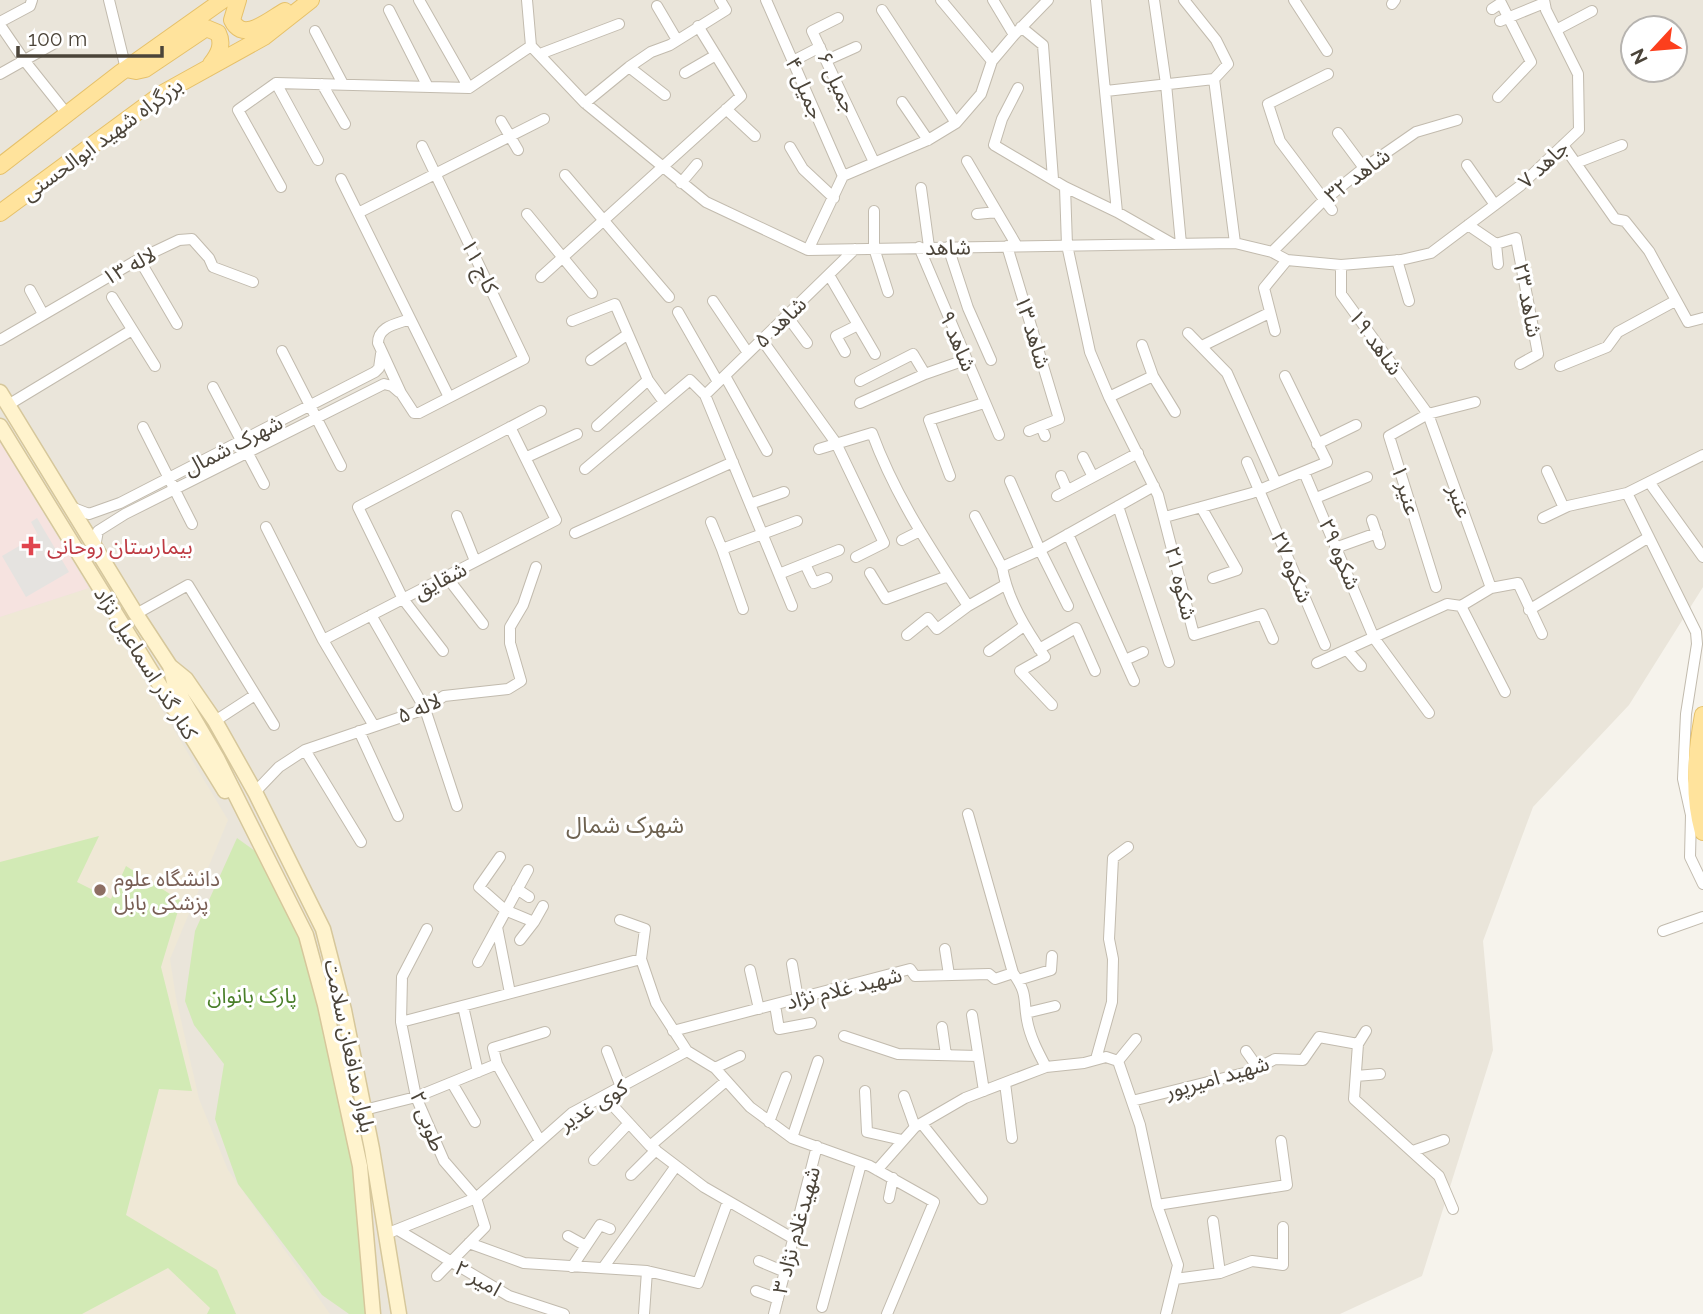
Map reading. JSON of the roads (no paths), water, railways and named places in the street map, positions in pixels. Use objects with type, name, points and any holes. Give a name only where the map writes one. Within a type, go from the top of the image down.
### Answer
[{"type":"main road","name":"بزرگراه شهید ابوالحسنی","points":[[0,166],[125,69],[223,0]]},
{"type":"main road","points":[[238,0],[232,20],[236,28],[244,31],[253,29],[306,0]]},
{"type":"main road","name":"بزرگراه شهید ابوالحسنی","points":[[0,213],[163,93],[264,37],[311,0]]},
{"type":"main road","points":[[125,69],[145,69],[206,28],[215,30],[222,42],[216,58],[209,66]]},
{"type":"main road","points":[[4,399],[170,666],[175,686],[217,758],[251,826]]},
{"type":"main road","name":"کنار گذر اسماعیل نژاد","points":[[0,426],[221,786],[251,826]]},
{"type":"main road","name":"بلوار مدافعان سلامت","points":[[170,666],[186,679],[215,721],[255,792],[323,929],[344,1010],[392,1232],[397,1312]]},
{"type":"main road","points":[[1703,715],[1695,786],[1703,832]]},
{"type":"main road","name":"بلوار مدافعان سلامت","points":[[251,826],[306,935],[325,1005],[360,1166],[373,1314]]},
{"type":"main road","points":[[372,1296],[381,1314]]},
{"type":"street","points":[[32,0],[30,6],[0,24],[24,60],[67,114]]},
{"type":"street","points":[[108,0],[125,69]]},
{"type":"street","points":[[419,0],[469,89]]},
{"type":"street","points":[[281,187],[238,110],[276,83],[469,89],[531,46],[528,0]]},
{"type":"street","points":[[585,103],[651,52],[677,40],[726,10],[720,0]]},
{"type":"street","name":"جمیل ۴","points":[[766,0],[843,176]]},
{"type":"street","points":[[941,0],[992,61]]},
{"type":"street","points":[[993,0],[1017,31],[1043,45],[1053,179]]},
{"type":"street","points":[[808,250],[843,176],[928,140],[956,122],[981,94],[992,61],[1048,0]]},
{"type":"street","points":[[1096,0],[1116,212]]},
{"type":"street","points":[[1154,0],[1167,84],[1177,244]]},
{"type":"street","points":[[1106,91],[1214,79],[1228,64],[1216,40],[1184,0]]},
{"type":"street","points":[[1294,0],[1327,51]]},
{"type":"street","name":"جاهد ۷","points":[[1431,253],[1520,186],[1579,130],[1578,74],[1544,1],[1504,19]]},
{"type":"street","points":[[1492,9],[1501,3],[1504,19],[1531,62],[1498,97]]},
{"type":"street","points":[[657,6],[677,40]]},
{"type":"street","points":[[882,9],[956,122]]},
{"type":"street","points":[[389,10],[428,87]]},
{"type":"street","points":[[1556,30],[1592,11]]},
{"type":"street","name":"جمیل ۶","points":[[838,18],[813,30],[874,162]]},
{"type":"street","points":[[540,54],[619,24]]},
{"type":"street","points":[[541,277],[741,96],[698,26]]},
{"type":"street","points":[[315,31],[343,84]]},
{"type":"street","points":[[0,74],[55,43]]},
{"type":"street","name":"شاهد","points":[[531,46],[585,103],[706,202],[808,250],[1235,243],[1272,252],[1287,260],[1341,265],[1397,260],[1431,253]]},
{"type":"street","points":[[793,61],[820,47]]},
{"type":"street","points":[[827,60],[856,47]]},
{"type":"street","points":[[685,73],[716,55]]},
{"type":"street","points":[[629,67],[665,95]]},
{"type":"street","points":[[1328,74],[1268,104],[1280,141],[1323,201],[1332,209]]},
{"type":"street","points":[[1214,79],[1235,243]]},
{"type":"street","points":[[276,83],[318,160]]},
{"type":"street","points":[[321,84],[345,124]]},
{"type":"street","points":[[1018,88],[1002,119],[994,145],[1065,187],[1177,244]]},
{"type":"street","points":[[902,102],[928,140]]},
{"type":"street","points":[[726,109],[755,136]]},
{"type":"street","points":[[358,213],[544,119]]},
{"type":"street","name":"شاهد ۳۲","points":[[1272,252],[1323,201],[1364,168],[1416,132],[1457,120]]},
{"type":"street","points":[[501,121],[518,150]]},
{"type":"street","points":[[1338,133],[1364,168]]},
{"type":"street","points":[[1563,145],[1615,219],[1625,221],[1649,251],[1688,322],[1703,318]]},
{"type":"street","points":[[1576,163],[1622,145]]},
{"type":"street","name":"کاج ۱۱","points":[[422,146],[524,359],[449,397]]},
{"type":"street","points":[[790,147],[803,169],[834,198]]},
{"type":"street","name":"شاهد ۱۳","points":[[967,162],[997,212],[1012,246],[1059,419],[1043,431],[1029,431]]},
{"type":"street","points":[[681,183],[697,164]]},
{"type":"street","points":[[1467,165],[1496,205]]},
{"type":"street","points":[[565,176],[669,297]]},
{"type":"street","points":[[341,179],[449,397],[416,414],[410,410],[378,343],[380,332],[410,319]]},
{"type":"street","points":[[1065,187],[1067,245],[1090,352],[1109,397],[1154,485],[1165,517],[1256,491],[1326,462],[1285,376]]},
{"type":"street","name":"شاهد ۹","points":[[921,188],[924,247],[965,360],[999,435]]},
{"type":"street","points":[[874,211],[874,248],[888,292]]},
{"type":"street","points":[[977,214],[997,212]]},
{"type":"street","points":[[527,214],[592,293]]},
{"type":"street","name":"شاهد ۲۳","points":[[1468,225],[1496,244],[1516,238],[1538,354],[1520,364]]},
{"type":"street","name":"لاله ۱۳","points":[[0,340],[139,259],[179,240],[192,239],[209,258],[213,267],[253,282]]},
{"type":"street","points":[[1496,244],[1498,264]]},
{"type":"street","points":[[948,247],[968,307],[991,360]]},
{"type":"street","name":"شاهد ۵","points":[[705,395],[855,249]]},
{"type":"street","points":[[139,259],[177,324]]},
{"type":"street","points":[[1275,331],[1264,288],[1287,260]]},
{"type":"street","points":[[1397,260],[1409,301]]},
{"type":"street","name":"شاهد ۱۹","points":[[1341,265],[1341,294],[1428,414]]},
{"type":"street","points":[[828,275],[875,354]]},
{"type":"street","points":[[30,290],[43,314]]},
{"type":"street","points":[[112,297],[155,366]]},
{"type":"street","points":[[713,301],[748,353]]},
{"type":"street","points":[[1560,366],[1607,347],[1618,332],[1675,301]]},
{"type":"street","points":[[572,321],[615,304],[648,380],[664,402]]},
{"type":"street","points":[[678,312],[767,451]]},
{"type":"street","points":[[1202,346],[1269,313]]},
{"type":"street","points":[[786,316],[807,342]]},
{"type":"street","points":[[845,352],[836,336],[858,325]]},
{"type":"street","points":[[4,399],[132,330]]},
{"type":"street","points":[[1188,333],[1227,373],[1276,483]]},
{"type":"street","points":[[591,360],[628,334]]},
{"type":"street","points":[[762,340],[836,443],[884,543],[856,557]]},
{"type":"street","points":[[1142,345],[1153,376],[1175,412]]},
{"type":"street","points":[[282,351],[341,466]]},
{"type":"street","name":"شهرک شمال","points":[[313,412],[375,372],[379,368],[382,354]]},
{"type":"street","points":[[860,381],[913,354],[925,374]]},
{"type":"street","points":[[860,403],[925,374],[965,360]]},
{"type":"street","points":[[1109,397],[1153,376]]},
{"type":"street","points":[[597,426],[648,380]]},
{"type":"street","points":[[585,469],[690,380],[705,395],[792,606]]},
{"type":"street","name":"شهرک شمال","points":[[70,507],[89,514],[120,503],[171,483],[313,412],[384,384],[401,393]]},
{"type":"street","points":[[214,387],[264,484]]},
{"type":"street","points":[[1428,414],[1475,402]]},
{"type":"street","points":[[950,477],[929,421],[984,403]]},
{"type":"street","points":[[443,651],[404,598],[358,507],[541,411]]},
{"type":"street","name":"عنیر ۱","points":[[1428,414],[1389,436],[1436,587]]},
{"type":"street","name":"عنبر","points":[[1428,414],[1491,588]]},
{"type":"street","points":[[1317,444],[1356,425]]},
{"type":"street","points":[[510,427],[527,457],[577,434]]},
{"type":"street","points":[[143,428],[192,524]]},
{"type":"street","points":[[818,449],[872,433],[887,473],[919,531],[968,606]]},
{"type":"street","points":[[1057,496],[1138,453]]},
{"type":"street","points":[[1543,518],[1564,508],[1627,493],[1703,455]]},
{"type":"street","name":"شقايق","points":[[323,640],[556,520],[527,457]]},
{"type":"street","points":[[1083,457],[1093,477]]},
{"type":"street","points":[[575,533],[733,462]]},
{"type":"street","name":"شکوه ۲۷","points":[[1247,462],[1256,491],[1325,645]]},
{"type":"street","points":[[1547,471],[1564,508]]},
{"type":"street","name":"شکوه ۲۹","points":[[1304,472],[1338,547],[1374,638],[1429,713]]},
{"type":"street","points":[[1062,476],[1067,490]]},
{"type":"street","points":[[1316,498],[1367,477]]},
{"type":"street","points":[[1010,481],[1068,606]]},
{"type":"street","points":[[1649,482],[1703,557]]},
{"type":"street","name":"شهرک شمال","points":[[95,547],[97,531],[171,483]]},
{"type":"street","points":[[1002,567],[1040,550],[1154,485]]},
{"type":"street","points":[[750,504],[784,492]]},
{"type":"street","points":[[1627,493],[1696,632],[1697,644],[1686,714],[1683,779],[1691,815],[1690,857],[1703,884]]},
{"type":"street","points":[[120,503],[125,513]]},
{"type":"street","points":[[1118,506],[1169,662]]},
{"type":"street","points":[[1201,507],[1237,570],[1213,578]]},
{"type":"street","points":[[457,516],[475,561]]},
{"type":"street","points":[[975,516],[1002,567],[1005,585],[1024,626],[1045,657],[1020,670],[1052,705]]},
{"type":"street","name":"شکوه ۲۱","points":[[1165,517],[1194,635],[1262,614],[1273,639]]},
{"type":"street","points":[[1372,520],[1380,544]]},
{"type":"street","points":[[722,549],[797,521]]},
{"type":"street","points":[[711,522],[743,609]]},
{"type":"street","points":[[266,527],[323,640],[374,726]]},
{"type":"street","points":[[902,540],[919,531]]},
{"type":"street","points":[[1338,547],[1377,533]]},
{"type":"street","points":[[1068,534],[1134,681]]},
{"type":"street","points":[[1529,610],[1649,537]]},
{"type":"street","points":[[779,574],[839,550]]},
{"type":"street","points":[[804,564],[814,583],[827,578]]},
{"type":"street","name":"لاله ۵","points":[[255,792],[279,767],[305,750],[425,709],[444,696],[508,689],[521,681],[510,643],[510,627],[523,605],[536,567]]},
{"type":"street","points":[[870,573],[886,599],[948,576]]},
{"type":"street","points":[[446,576],[482,624]]},
{"type":"street","points":[[1317,663],[1447,604],[1461,606],[1491,588],[1518,583],[1542,634]]},
{"type":"street","points":[[136,614],[188,585],[274,725]]},
{"type":"street","points":[[907,635],[928,618],[937,629],[968,606],[1005,585]]},
{"type":"street","points":[[1461,606],[1505,692]]},
{"type":"street","points":[[371,615],[425,709],[457,806]]},
{"type":"street","points":[[989,651],[1024,626]]},
{"type":"street","points":[[1040,649],[1076,628],[1095,671]]},
{"type":"street","points":[[1347,650],[1361,666]]},
{"type":"street","points":[[1125,660],[1143,652]]},
{"type":"street","points":[[215,721],[255,695]]},
{"type":"street","points":[[359,731],[398,817]]},
{"type":"street","points":[[305,750],[361,842]]},
{"type":"street","points":[[968,814],[1016,977],[1024,989],[1032,1039],[1046,1067]]},
{"type":"street","points":[[1097,1059],[1112,1002],[1113,959],[1109,939],[1113,858],[1128,847]]},
{"type":"street","points":[[500,857],[479,887],[506,911],[534,922]]},
{"type":"street","points":[[478,962],[528,870]]},
{"type":"street","points":[[517,889],[529,897]]},
{"type":"street","points":[[520,940],[543,906]]},
{"type":"street","points":[[1663,931],[1703,917]]},
{"type":"street","points":[[620,920],[645,929],[641,959],[656,1003],[687,1051],[715,1068],[750,1107],[792,1138],[877,1170],[934,1202],[887,1314]]},
{"type":"street","points":[[497,927],[510,993]]},
{"type":"street","name":"طوبی ۲","points":[[427,929],[402,978],[401,1022],[416,1097],[444,1161],[477,1198]]},
{"type":"street","points":[[945,949],[949,975]]},
{"type":"street","name":"شهید غلام نژاد","points":[[673,1031],[910,970],[915,976],[989,974],[995,979],[1016,977],[1051,970],[1052,956]]},
{"type":"street","points":[[401,1022],[641,959]]},
{"type":"street","points":[[792,964],[797,999]]},
{"type":"street","points":[[750,970],[759,1009]]},
{"type":"street","points":[[775,1004],[779,1030],[811,1023]]},
{"type":"street","points":[[463,1006],[478,1072]]},
{"type":"street","points":[[1026,1013],[1055,1006]]},
{"type":"street","points":[[972,1015],[984,1091]]},
{"type":"street","points":[[942,1027],[946,1055]]},
{"type":"street","points":[[1366,1031],[1359,1044],[1354,1099],[1439,1176],[1453,1209]]},
{"type":"street","points":[[540,1141],[497,1064],[493,1048],[545,1032]]},
{"type":"street","points":[[844,1036],[898,1054],[978,1056]]},
{"type":"street","name":"شهید امیرپور","points":[[1132,1101],[1258,1068],[1275,1059],[1303,1060],[1320,1037],[1359,1044]]},
{"type":"street","points":[[1118,1061],[1136,1039]]},
{"type":"street","points":[[607,1051],[621,1087]]},
{"type":"street","name":"کوی غدیر","points":[[477,1198],[572,1113],[687,1051]]},
{"type":"street","points":[[1246,1051],[1258,1068]]},
{"type":"street","points":[[715,1068],[740,1056]]},
{"type":"street","points":[[877,1170],[902,1140],[919,1126],[965,1098],[1046,1067],[1106,1057],[1118,1061]]},
{"type":"street","points":[[792,1138],[818,1061]]},
{"type":"street","points":[[1118,1061],[1140,1125],[1157,1205],[1178,1265],[1166,1314]]},
{"type":"street","points":[[365,1110],[416,1097],[497,1064]]},
{"type":"street","points":[[1356,1076],[1380,1074]]},
{"type":"street","points":[[769,1122],[786,1077]]},
{"type":"street","points":[[631,1175],[653,1148],[726,1081]]},
{"type":"street","points":[[452,1083],[475,1122]]},
{"type":"street","points":[[1005,1083],[1012,1138]]},
{"type":"street","points":[[865,1091],[867,1132],[902,1140]]},
{"type":"street","points":[[604,1096],[653,1148],[677,1166],[728,1201],[794,1238]]},
{"type":"street","points":[[904,1096],[919,1126],[982,1199]]},
{"type":"street","points":[[594,1160],[629,1122]]},
{"type":"street","points":[[1413,1151],[1444,1140]]},
{"type":"street","points":[[1157,1205],[1287,1185],[1281,1141]]},
{"type":"street","name":"شهیدغلام نژاد ۳","points":[[774,1314],[817,1146]]},
{"type":"street","points":[[822,1307],[861,1164]]},
{"type":"street","points":[[603,1268],[677,1166]]},
{"type":"street","points":[[888,1198],[893,1178]]},
{"type":"street","points":[[392,1232],[477,1198],[485,1227],[437,1276]]},
{"type":"street","points":[[469,1243],[524,1263],[647,1271],[698,1283],[728,1201]]},
{"type":"street","points":[[1213,1221],[1220,1273]]},
{"type":"street","points":[[572,1267],[600,1225],[610,1229]]},
{"type":"street","points":[[1175,1279],[1220,1273],[1252,1261],[1283,1265],[1283,1227]]},
{"type":"street","name":"امیر ۲","points":[[392,1232],[509,1296],[564,1314]]},
{"type":"street","points":[[568,1236],[586,1246]]},
{"type":"street","points":[[759,1261],[785,1272]]},
{"type":"street","points":[[645,1314],[647,1271]]},
{"type":"street","points":[[756,1292],[778,1299]]},
{"type":"place","name":"بیمارستان روحانی","points":[[31,546]]},
{"type":"place","name":"دانشگاه علوم پزشکی بابل","points":[[100,890]]},
{"type":"district","name":"شهرک شمال","points":[[625,824]]},
{"type":"park label","name":"پارک بانوان","points":[[252,995]]}]
